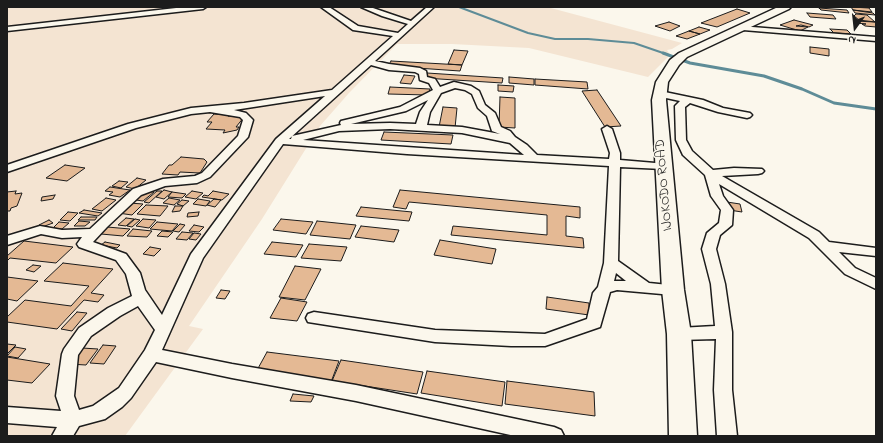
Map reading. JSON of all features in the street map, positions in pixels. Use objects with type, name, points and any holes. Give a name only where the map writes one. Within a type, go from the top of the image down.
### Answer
[{"type":"main road","name":"IJOKODO ROAD","points":[[683,436],[678,334],[673,290],[659,100],[662,82],[678,59],[786,7]]},
{"type":"street","points":[[7,29],[203,7]]},
{"type":"street","points":[[324,7],[356,28],[395,34]]},
{"type":"street","points":[[364,7],[384,15],[412,23]]},
{"type":"street","points":[[7,415],[73,420],[98,413],[116,401],[134,381],[152,354],[162,328],[196,257],[280,141],[369,62],[395,34],[412,23],[430,7]]},
{"type":"street","points":[[364,22],[395,34]]},
{"type":"street","points":[[743,28],[876,39]]},
{"type":"street","points":[[369,62],[390,67],[417,70],[423,73],[423,78],[432,81],[438,92]]},
{"type":"street","points":[[339,128],[347,122],[403,109],[454,85],[468,88],[476,94],[482,106],[492,115],[496,129],[506,133],[523,147],[533,158]]},
{"type":"street","points":[[7,169],[132,126],[191,111],[213,110],[336,92]]},
{"type":"street","points":[[423,127],[422,124],[425,112],[438,92]]},
{"type":"street","points":[[660,94],[703,102],[721,110],[746,115]]},
{"type":"street","points":[[688,100],[680,106],[681,140],[687,153],[710,174],[809,232],[850,271],[876,284]]},
{"type":"street","points":[[162,328],[141,298],[137,290],[133,273],[121,257],[84,244],[116,210],[137,192],[162,183],[197,179],[206,175],[243,138],[248,120],[243,115],[213,110]]},
{"type":"street","points":[[280,141],[339,128],[390,126],[462,130],[513,140]]},
{"type":"street","points":[[314,318],[435,336],[511,340],[545,340],[594,322],[611,263],[615,153],[607,129]]},
{"type":"street","points":[[280,141],[407,151],[663,166]]},
{"type":"street","points":[[710,174],[734,170],[758,171]]},
{"type":"street","points":[[710,174],[717,196],[727,210],[725,224],[714,233],[709,249],[718,284],[724,332],[723,390],[727,436]]},
{"type":"street","points":[[7,240],[40,230],[62,234],[94,233]]},
{"type":"street","points":[[825,246],[876,252]]},
{"type":"street","points":[[611,263],[646,287]]},
{"type":"street","points":[[605,288],[617,285],[673,290]]},
{"type":"street","points":[[73,420],[65,396],[70,354],[85,332],[114,312],[141,298]]},
{"type":"street","points":[[678,334],[724,332]]},
{"type":"street","points":[[152,354],[232,371],[356,393],[554,436]]},
{"type":"street","points":[[62,436],[73,420]]},
{"type":"shaded area","points":[[7,7],[547,7],[682,43],[672,49],[667,50],[670,55],[648,77],[529,48],[452,44],[397,44],[349,93],[320,126],[262,219],[189,326],[203,329],[125,436],[7,436]]},
{"type":"building","points":[[851,7],[869,8],[872,12],[853,10]]},
{"type":"building","points":[[819,8],[847,10],[849,13],[821,10]]},
{"type":"building","points":[[737,9],[750,13],[717,27],[701,23]]},
{"type":"building","points":[[853,10],[873,13],[875,15],[855,13]]},
{"type":"building","points":[[807,13],[833,15],[836,19],[810,17]]},
{"type":"building","points":[[856,14],[867,15],[875,22],[859,20],[854,16]]},
{"type":"building","points":[[794,20],[813,25],[809,27],[801,25],[796,26],[808,27],[800,31],[780,25]]},
{"type":"building","points":[[854,21],[876,22],[876,27],[865,26],[862,24],[866,24],[856,23]]},
{"type":"building","points":[[669,22],[680,26],[670,31],[655,26]]},
{"type":"building","points":[[699,27],[710,30],[700,34],[689,31]]},
{"type":"building","points":[[830,29],[847,30],[851,34],[834,33]]},
{"type":"building","points":[[689,31],[700,34],[687,39],[676,36]]},
{"type":"building","points":[[810,47],[829,49],[829,56],[810,53]]},
{"type":"building","points":[[454,50],[468,51],[462,65],[448,64]]},
{"type":"building","points":[[391,61],[462,65],[460,71],[388,66]]},
{"type":"building","points":[[427,73],[503,78],[502,83],[424,78]]},
{"type":"building","points":[[404,75],[415,76],[411,84],[400,83]]},
{"type":"building","points":[[509,77],[534,79],[534,85],[509,83]]},
{"type":"building","points":[[535,79],[587,82],[588,89],[535,85]]},
{"type":"building","points":[[498,85],[514,86],[513,92],[498,91]]},
{"type":"building","points":[[390,87],[430,89],[428,95],[388,94]]},
{"type":"building","points":[[597,90],[621,126],[605,127],[582,91]]},
{"type":"building","points":[[500,97],[515,98],[515,128],[499,127]]},
{"type":"building","points":[[443,107],[457,108],[455,128],[439,127]]},
{"type":"building","points":[[214,114],[244,117],[236,127],[239,127],[237,130],[223,133],[225,130],[206,129],[212,122],[207,122]]},
{"type":"building","points":[[384,132],[453,135],[451,144],[381,140]]},
{"type":"building","points":[[181,157],[204,159],[207,162],[200,173],[180,172],[178,175],[162,174],[169,165],[172,165]]},
{"type":"building","points":[[65,165],[85,168],[67,181],[46,178]]},
{"type":"building","points":[[137,178],[146,180],[135,189],[126,187]]},
{"type":"building","points":[[119,181],[128,182],[121,188],[112,186]]},
{"type":"building","points":[[110,187],[130,190],[120,197],[109,195],[113,192],[105,191]]},
{"type":"building","points":[[164,190],[172,192],[164,199],[156,197]]},
{"type":"building","points":[[400,190],[580,207],[580,218],[566,216],[566,236],[583,238],[584,248],[451,235],[453,226],[547,235],[547,215],[409,202],[406,209],[393,207]]},
{"type":"building","points":[[16,191],[15,194],[22,193],[17,206],[11,208],[10,211],[7,211],[7,192]]},
{"type":"building","points":[[147,191],[154,192],[143,201],[136,200]]},
{"type":"building","points":[[157,191],[162,191],[149,203],[144,202]]},
{"type":"building","points":[[192,191],[203,193],[196,199],[185,197]]},
{"type":"building","points":[[213,191],[229,194],[222,200],[202,197],[204,195],[208,196]]},
{"type":"building","points":[[172,192],[186,194],[182,198],[168,197]]},
{"type":"building","points":[[55,195],[53,199],[41,201],[42,197]]},
{"type":"building","points":[[106,198],[116,200],[102,211],[92,209]]},
{"type":"building","points":[[169,198],[180,200],[174,205],[163,203]]},
{"type":"building","points":[[198,199],[210,201],[206,206],[193,204]]},
{"type":"building","points":[[214,199],[221,200],[215,207],[207,205]]},
{"type":"building","points":[[182,200],[189,201],[183,206],[177,204]]},
{"type":"building","points":[[727,202],[740,204],[742,212],[729,210]]},
{"type":"building","points":[[129,203],[143,204],[132,215],[118,213]]},
{"type":"building","points":[[146,205],[168,206],[160,216],[137,214]]},
{"type":"building","points":[[175,206],[183,206],[180,211],[172,212]]},
{"type":"building","points":[[361,207],[412,212],[409,221],[356,216]]},
{"type":"building","points":[[84,210],[102,213],[98,216],[79,213]]},
{"type":"building","points":[[68,212],[78,213],[70,221],[60,220]]},
{"type":"building","points":[[199,212],[198,216],[187,217],[188,213]]},
{"type":"building","points":[[81,217],[97,217],[95,220],[78,220]]},
{"type":"building","points":[[126,218],[134,219],[126,226],[118,225]]},
{"type":"building","points":[[135,219],[140,220],[132,227],[127,226]]},
{"type":"building","points":[[143,219],[156,220],[149,228],[136,226]]},
{"type":"building","points":[[281,219],[313,222],[306,234],[273,230]]},
{"type":"building","points":[[49,220],[53,223],[42,227],[39,225]]},
{"type":"building","points":[[79,221],[90,222],[85,226],[74,226]]},
{"type":"building","points":[[317,221],[356,225],[350,239],[310,235]]},
{"type":"building","points":[[59,222],[69,223],[62,229],[53,228]]},
{"type":"building","points":[[157,222],[178,224],[172,231],[150,229]]},
{"type":"building","points":[[180,224],[185,225],[179,232],[173,231]]},
{"type":"building","points":[[194,225],[204,227],[199,232],[189,231]]},
{"type":"building","points":[[361,226],[399,230],[394,242],[355,237]]},
{"type":"building","points":[[107,227],[130,229],[123,236],[101,234]]},
{"type":"building","points":[[133,229],[152,231],[147,237],[127,236]]},
{"type":"building","points":[[162,231],[173,232],[168,237],[157,236]]},
{"type":"building","points":[[182,232],[193,233],[187,240],[176,239]]},
{"type":"building","points":[[194,233],[201,234],[196,240],[189,239]]},
{"type":"building","points":[[440,240],[496,249],[492,264],[434,255]]},
{"type":"building","points":[[24,241],[73,247],[56,263],[10,258],[7,261],[7,256]]},
{"type":"building","points":[[105,242],[120,245],[117,248],[101,245]]},
{"type":"building","points":[[272,242],[303,245],[296,257],[264,254]]},
{"type":"building","points":[[309,244],[347,247],[341,261],[301,258]]},
{"type":"building","points":[[150,247],[161,249],[154,256],[143,254]]},
{"type":"building","points":[[63,263],[113,269],[91,293],[104,295],[98,302],[84,300],[57,329],[7,322],[7,317],[25,300],[71,306],[89,286],[44,281]]},
{"type":"building","points":[[33,265],[41,266],[34,272],[26,270]]},
{"type":"building","points":[[295,266],[321,269],[305,300],[279,297]]},
{"type":"building","points":[[7,277],[38,281],[17,301],[7,299]]},
{"type":"building","points":[[221,290],[230,291],[225,299],[216,298]]},
{"type":"building","points":[[547,297],[589,303],[589,315],[546,309]]},
{"type":"building","points":[[281,298],[307,302],[297,321],[270,318]]},
{"type":"building","points":[[77,312],[87,313],[72,331],[61,329]]},
{"type":"building","points":[[7,344],[16,345],[7,354]]},
{"type":"building","points":[[103,345],[116,346],[104,364],[90,363]]},
{"type":"building","points":[[15,347],[26,349],[18,358],[7,356]]},
{"type":"building","points":[[82,348],[98,349],[86,365],[69,364]]},
{"type":"building","points":[[267,352],[339,361],[331,382],[256,372]]},
{"type":"building","points":[[7,357],[50,364],[32,383],[7,380]]},
{"type":"building","points":[[341,360],[423,372],[417,394],[332,381]]},
{"type":"building","points":[[427,371],[505,382],[502,406],[421,393]]},
{"type":"building","points":[[507,381],[594,392],[595,416],[505,404]]},
{"type":"building","points":[[293,394],[314,396],[311,402],[290,401]]},
{"type":"waterway","points":[[459,7],[528,33],[555,39],[588,39],[634,43],[666,54]]},
{"type":"waterway","points":[[663,53],[690,63],[764,76],[802,89],[834,103],[876,109]]}]
